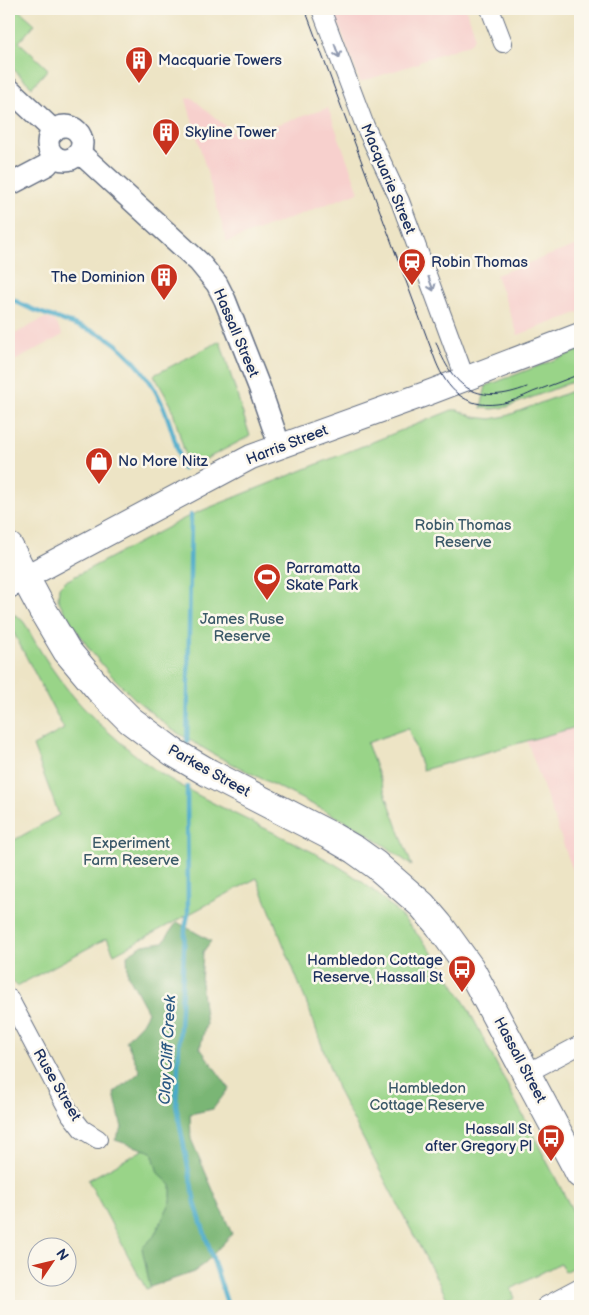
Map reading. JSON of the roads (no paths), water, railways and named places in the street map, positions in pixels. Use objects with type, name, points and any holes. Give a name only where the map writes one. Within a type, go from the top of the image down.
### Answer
[{"type":"main road","name":"Harris Street","points":[[17,582],[252,457],[580,335]]},
{"type":"main road","name":"Parkes Street","points":[[9,547],[17,582],[82,670],[130,720],[173,752],[331,836],[362,855],[422,905],[456,948]]},
{"type":"main road","name":"Hassall Street","points":[[456,948],[483,991],[580,1174]]},
{"type":"street","name":"Macquarie Street","points":[[321,9],[365,126],[400,201],[465,378]]},
{"type":"street","points":[[490,9],[503,44]]},
{"type":"street","points":[[9,89],[54,131]]},
{"type":"street","points":[[58,128],[74,128],[81,136],[82,148],[80,153],[76,157],[64,161],[54,156],[48,146],[50,135],[54,131],[58,128]]},
{"type":"street","name":"Hassall Street","points":[[80,153],[199,262],[217,284],[260,389],[280,447]]},
{"type":"street","points":[[9,185],[47,165],[54,156]]},
{"type":"street","name":"Ruse Street","points":[[9,998],[71,1115],[82,1129],[98,1139]]},
{"type":"street","points":[[527,1073],[580,1045]]},
{"type":"street","points":[[546,1306],[580,1288]]},
{"type":"waterway","name":"Clay Cliff Creek","points":[[9,297],[44,314],[104,336],[126,353],[144,372],[159,398],[170,425],[183,469]]},
{"type":"waterway","points":[[187,743],[191,515]]},
{"type":"waterway","name":"Clay Cliff Creek","points":[[187,787],[188,914],[185,929],[176,1105],[195,1203],[228,1306]]},
{"type":"tram line","points":[[305,9],[436,362],[446,381],[459,395],[467,400],[476,403],[497,404],[580,374]]},
{"type":"tram line","points":[[436,342],[450,372],[469,389],[481,394],[494,395],[527,387]]},
{"type":"place","name":"Macquarie Towers","points":[[139,84]]},
{"type":"place","name":"Skyline Tower","points":[[166,156]]},
{"type":"place","name":"Robin Thomas","points":[[412,286]]},
{"type":"place","name":"The Dominion","points":[[164,301]]},
{"type":"place","name":"No More Nitz","points":[[99,485]]},
{"type":"place","name":"Parramatta Skate Park","points":[[267,601]]},
{"type":"place","name":"Hambledon Cottage Reserve, Hassall St","points":[[462,993]]},
{"type":"place","name":"Hassall St after Gregory Pl","points":[[551,1162]]},
{"type":"park label","name":"Robin Thomas Reserve","points":[[463,534]]},
{"type":"park label","name":"James Ruse Reserve","points":[[242,628]]},
{"type":"park label","name":"Experiment Farm Reserve","points":[[131,852]]},
{"type":"park label","name":"Hambledon Cottage Reserve","points":[[427,1096]]}]
